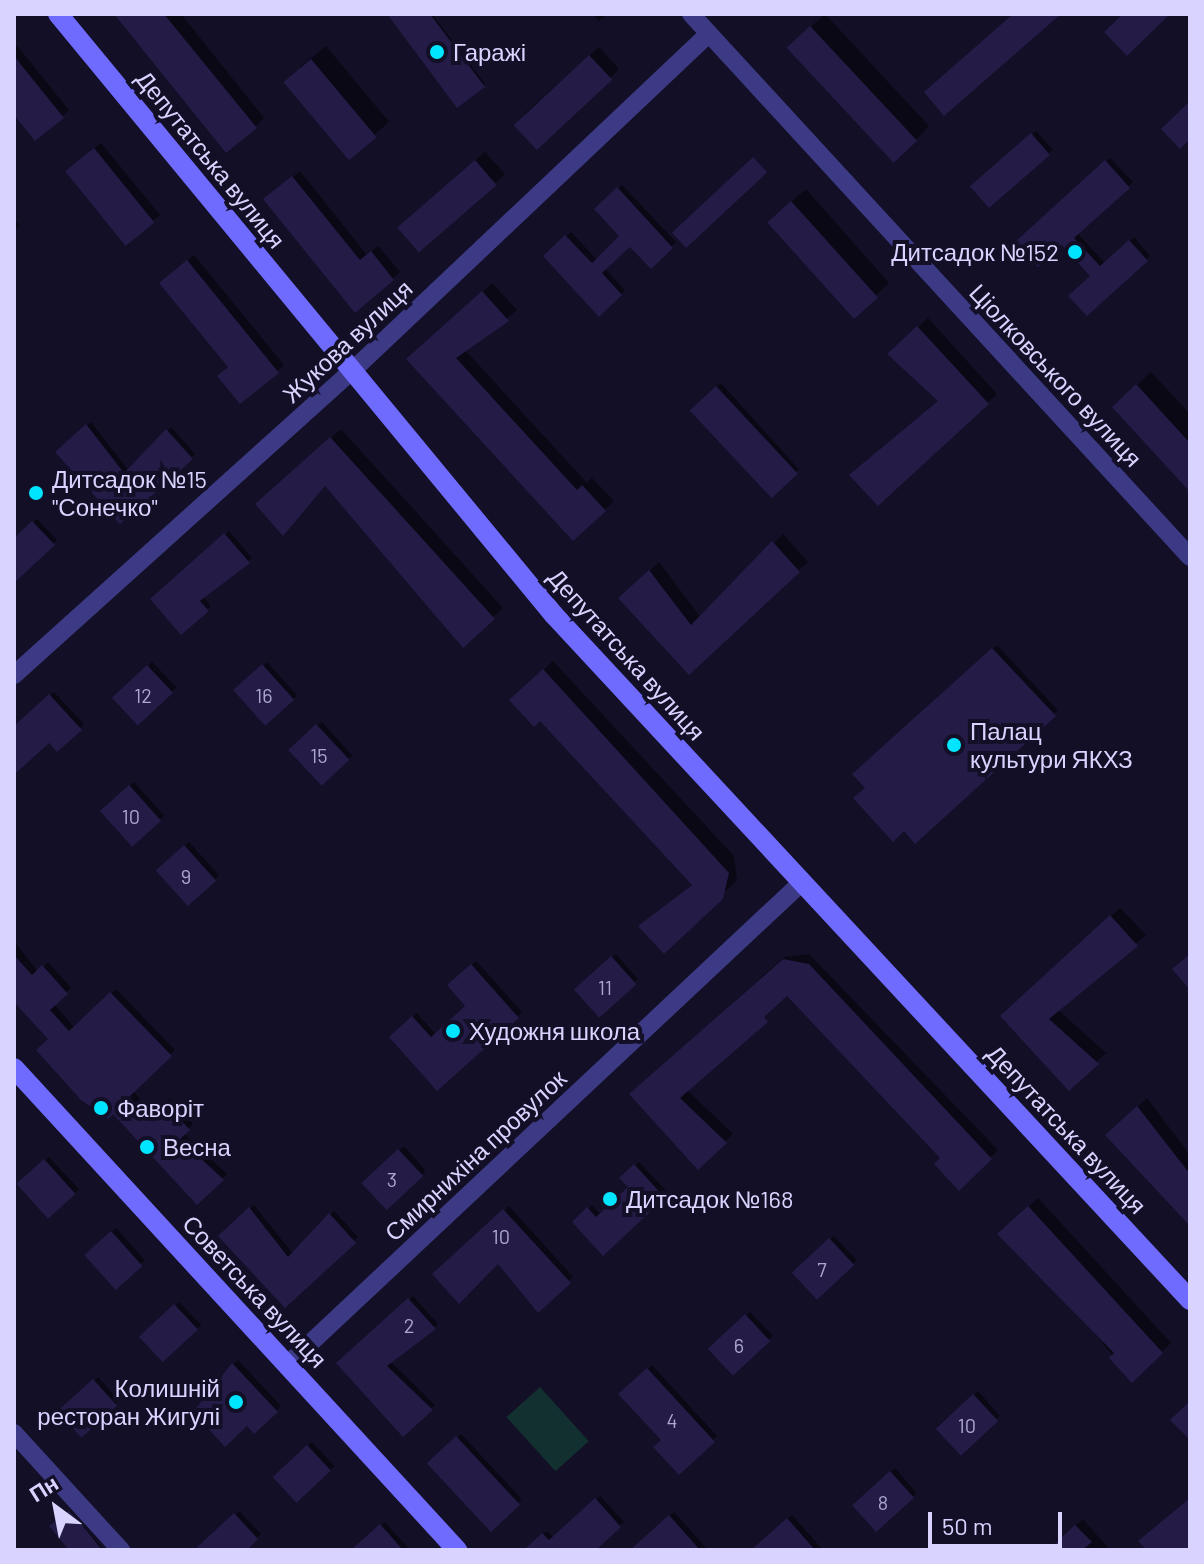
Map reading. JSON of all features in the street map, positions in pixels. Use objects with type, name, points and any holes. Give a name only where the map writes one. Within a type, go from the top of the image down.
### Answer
[{"type":"street","name":"Депутатська вулиця","points":[[58,14],[554,615],[1190,1300]]},
{"type":"street","name":"Ціолковського вулиця","points":[[691,14],[706,36],[1190,557]]},
{"type":"street","name":"Жукова вулиця","points":[[14,675],[351,372],[706,36]]},
{"type":"street","name":"Смирнихіна провулок","points":[[287,1365],[802,882]]},
{"type":"street","name":"Советська вулиця","points":[[14,1068],[457,1550]]},
{"type":"street","points":[[14,1433],[121,1550]]},
{"type":"green space","points":[[540,1387],[589,1441],[555,1471],[507,1417]]},
{"type":"building","points":[[114,14],[164,14],[257,128],[226,153]]},
{"type":"building","name":"Гаражі","points":[[387,14],[430,14],[485,87],[457,108]]},
{"type":"building","points":[[1013,14],[1061,14],[944,116],[924,92]]},
{"type":"building","points":[[1123,14],[1170,14],[1127,56],[1104,32]]},
{"type":"building","points":[[810,26],[917,141],[894,163],[787,48]]},
{"type":"building","points":[[589,55],[612,80],[537,150],[514,125]]},
{"type":"building","points":[[14,56],[64,118],[35,141],[14,115]]},
{"type":"building","points":[[311,59],[377,137],[349,160],[283,82]]},
{"type":"building","points":[[1190,101],[1190,139],[1180,149],[1161,129]]},
{"type":"building","points":[[1031,133],[1050,155],[989,208],[970,186]]},
{"type":"building","points":[[94,148],[154,223],[126,246],[65,171]]},
{"type":"building","points":[[753,157],[767,172],[686,248],[672,233]]},
{"type":"building","points":[[475,160],[497,185],[419,252],[397,228]]},
{"type":"building","points":[[1105,160],[1130,188],[1074,238],[1100,266],[1129,240],[1148,261],[1087,316],[1068,296],[1090,276],[1062,245],[1038,267],[1015,242]]},
{"type":"building","points":[[292,176],[360,260],[371,251],[394,280],[355,313],[263,199]]},
{"type":"building","points":[[617,187],[673,248],[651,269],[630,247],[602,273],[622,295],[599,317],[543,256],[565,235],[592,263],[619,236],[594,209]]},
{"type":"building","points":[[791,201],[878,298],[854,319],[767,222]]},
{"type":"building","points":[[187,260],[279,373],[240,404],[217,376],[228,367],[159,283]]},
{"type":"building","points":[[482,291],[509,321],[456,358],[577,490],[582,485],[606,511],[573,541],[406,359]]},
{"type":"building","points":[[917,326],[989,404],[878,506],[849,475],[938,401],[887,354]]},
{"type":"building","points":[[1136,384],[1190,443],[1190,492],[1112,407]]},
{"type":"building","points":[[716,386],[798,474],[772,498],[690,411]]},
{"type":"building","points":[[86,424],[124,473],[166,429],[193,459],[120,524],[55,452]]},
{"type":"building","points":[[330,437],[495,619],[463,648],[325,486],[283,536],[255,504]]},
{"type":"building","points":[[32,521],[55,545],[14,583],[14,538]]},
{"type":"building","points":[[224,533],[250,563],[200,601],[209,611],[181,635],[150,599]]},
{"type":"building","points":[[772,541],[800,572],[689,675],[618,598],[649,570],[691,625]]},
{"type":"building","name":"Палац культури ЯКХЗ","points":[[992,648],[1056,716],[915,844],[904,831],[893,842],[853,798],[865,788],[852,774]]},
{"type":"building","points":[[262,664],[294,700],[265,726],[233,690]]},
{"type":"building","points":[[147,665],[173,693],[138,726],[112,698]]},
{"type":"building","points":[[543,669],[729,873],[723,899],[664,954],[638,926],[692,885],[540,721],[534,727],[509,700]]},
{"type":"building","points":[[49,694],[82,730],[57,752],[49,743],[14,775],[14,726]]},
{"type":"building","points":[[316,724],[349,760],[322,786],[288,750]]},
{"type":"building","points":[[129,785],[161,821],[132,847],[100,811]]},
{"type":"building","points":[[184,845],[216,881],[188,906],[156,870]]},
{"type":"building","points":[[1110,915],[1138,946],[1049,1019],[1099,1064],[1069,1091],[1000,1016]]},
{"type":"building","points":[[1190,954],[1190,990],[1172,969]]},
{"type":"building","points":[[14,955],[32,975],[42,965],[68,994],[50,1010],[69,1031],[110,992],[172,1056],[129,1097],[147,1117],[164,1102],[190,1130],[180,1139],[224,1180],[197,1205],[113,1114],[108,1119],[81,1100],[36,1050],[48,1039],[14,1002]]},
{"type":"building","points":[[611,956],[636,984],[599,1018],[574,989]]},
{"type":"building","points":[[783,959],[809,964],[992,1159],[959,1191],[934,1164],[940,1158],[787,996],[764,1017],[768,1022],[680,1098],[727,1143],[698,1170],[629,1094]]},
{"type":"building","points":[[471,964],[519,1018],[437,1091],[389,1037],[412,1016],[431,1037],[465,1006],[447,985]]},
{"type":"building","points":[[1137,1106],[1190,1174],[1190,1226],[1105,1135]]},
{"type":"building","points":[[398,1149],[423,1176],[387,1210],[361,1183]]},
{"type":"building","points":[[44,1159],[75,1194],[48,1219],[17,1184]]},
{"type":"building","points":[[634,1164],[665,1198],[603,1256],[572,1222],[587,1207],[596,1217],[628,1187],[619,1178]]},
{"type":"building","points":[[1028,1206],[1163,1353],[1132,1383],[1109,1358],[1114,1353],[997,1234]]},
{"type":"building","points":[[249,1207],[288,1257],[329,1213],[356,1243],[285,1308],[218,1236]]},
{"type":"building","points":[[503,1209],[571,1283],[538,1313],[498,1264],[459,1304],[432,1274]]},
{"type":"building","points":[[111,1231],[142,1266],[116,1290],[84,1255]]},
{"type":"building","points":[[829,1238],[854,1265],[817,1300],[792,1273]]},
{"type":"building","points":[[408,1298],[436,1329],[387,1366],[433,1410],[403,1437],[336,1363]]},
{"type":"building","points":[[174,1304],[198,1330],[163,1362],[139,1337]]},
{"type":"building","points":[[745,1314],[770,1341],[733,1376],[708,1349]]},
{"type":"building","name":"Колишній ресторан Жигулі","points":[[232,1363],[278,1412],[254,1434],[247,1426],[225,1447],[193,1412]]},
{"type":"building","points":[[647,1368],[715,1442],[679,1475],[653,1447],[661,1440],[618,1394]]},
{"type":"building","points":[[93,1379],[117,1406],[81,1438],[57,1411]]},
{"type":"building","points":[[973,1394],[998,1421],[961,1456],[936,1429]]},
{"type":"building","points":[[1190,1401],[1190,1440],[1170,1420]]},
{"type":"building","points":[[456,1436],[520,1505],[491,1532],[427,1463]]},
{"type":"building","points":[[307,1445],[331,1471],[296,1503],[273,1477]]},
{"type":"building","points":[[890,1471],[914,1498],[876,1532],[852,1505]]},
{"type":"building","points":[[595,1498],[621,1527],[596,1550],[524,1550],[542,1533],[549,1540]]},
{"type":"building","points":[[1190,1498],[1190,1550],[1147,1550],[1138,1541]]},
{"type":"building","points":[[69,1511],[102,1550],[69,1550],[49,1526]]},
{"type":"building","points":[[234,1513],[258,1539],[247,1550],[194,1550]]},
{"type":"building","points":[[669,1515],[700,1550],[630,1550]]},
{"type":"building","points":[[787,1518],[815,1550],[751,1550]]},
{"type":"building","points":[[380,1524],[403,1550],[351,1550]]},
{"type":"building","points":[[1075,1525],[1092,1542],[1082,1550],[1048,1550]]},
{"type":"place","name":"Гаражі","points":[[437,52]]},
{"type":"place","name":"Дитсадок №152","points":[[1075,252]]},
{"type":"place","name":"Дитсадок №15 \"Сонечко\"","points":[[36,493]]},
{"type":"place","name":"Палац культури ЯКХЗ","points":[[954,745]]},
{"type":"place","name":"Художня школа","points":[[453,1031]]},
{"type":"place","name":"Фаворіт","points":[[101,1108]]},
{"type":"place","name":"Весна","points":[[147,1147]]},
{"type":"place","name":"Дитсадок №168","points":[[610,1199]]},
{"type":"place","name":"Колишній ресторан Жигулі","points":[[236,1402]]}]
